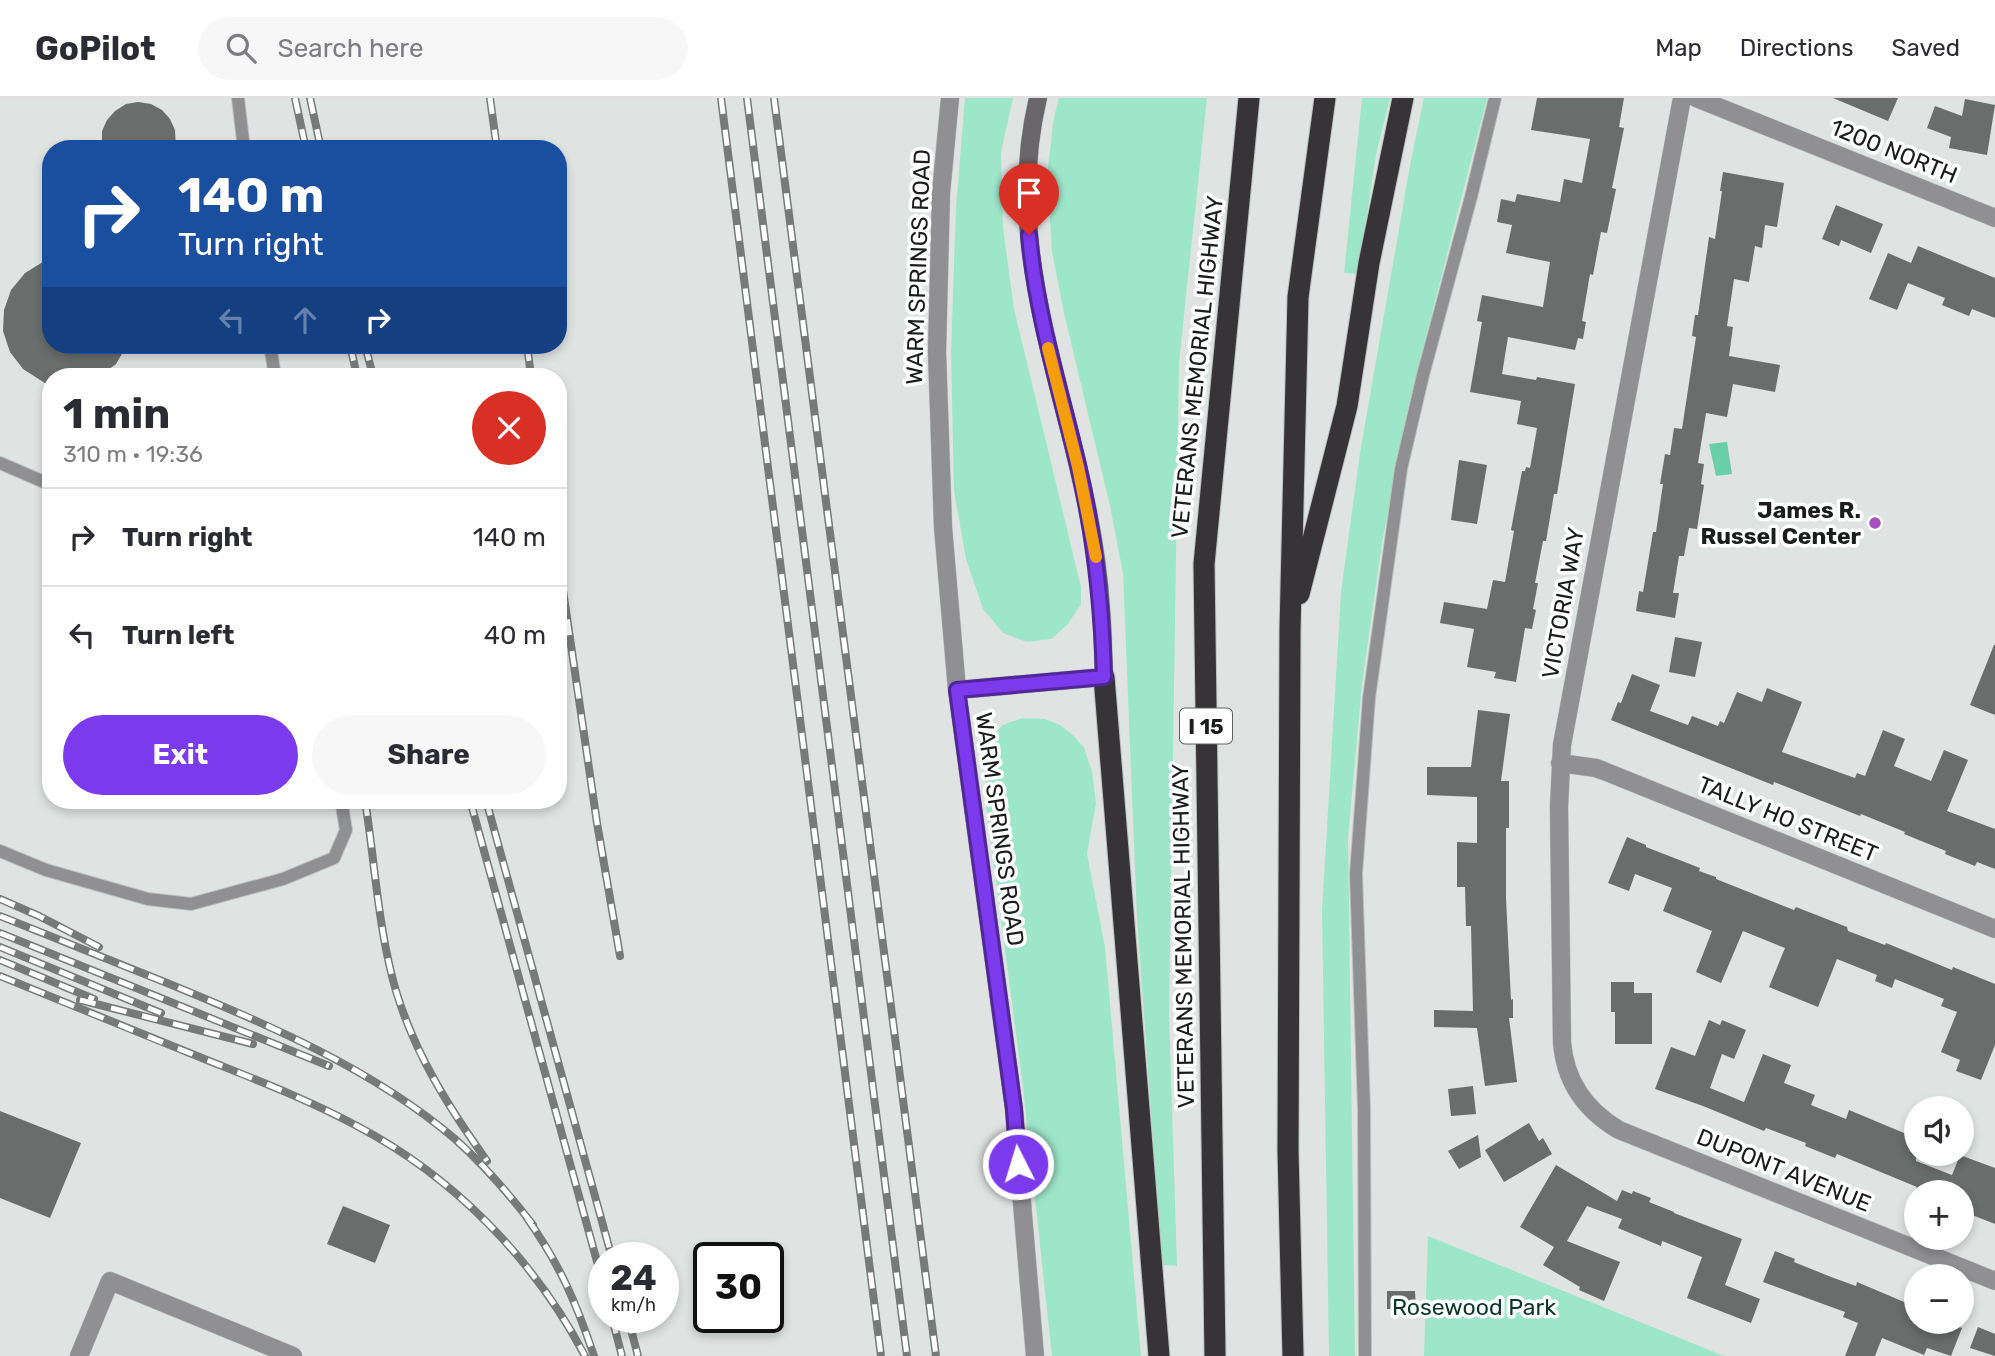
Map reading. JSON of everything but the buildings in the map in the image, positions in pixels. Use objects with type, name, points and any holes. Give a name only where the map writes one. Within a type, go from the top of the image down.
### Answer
[{"type":"highway","name":"VETERANS MEMORIAL HIGHWAY","points":[[1215,1356],[1204,564],[1249,98]]},
{"type":"highway","points":[[1293,1356],[1287,1151],[1290,630],[1298,297],[1325,98]]},
{"type":"highway","points":[[1290,630],[1347,406],[1369,263],[1403,98]]},
{"type":"highway","points":[[1104,677],[1159,1356]]},
{"type":"main road","points":[[1038,98],[1027,199],[1031,259],[1040,317],[1078,467],[1095,548],[1104,677]]},
{"type":"street","name":"WARM SPRINGS ROAD","points":[[950,98],[941,193],[937,352],[943,527],[957,690],[1014,1109],[1035,1356]]},
{"type":"street","name":"VICTORIA WAY","points":[[1596,1114],[1586,1105],[1571,1082],[1563,1055],[1560,764],[1566,719],[1682,98]]},
{"type":"street","name":"1200 NORTH","points":[[1696,98],[1995,218]]},
{"type":"street","points":[[957,690],[1104,677]]},
{"type":"street","name":"TALLY HO STREET","points":[[1560,764],[1604,771],[1995,929]]},
{"type":"street","name":"DUPONT AVENUE","points":[[1596,1114],[1619,1130],[1995,1281]]},
{"type":"street","points":[[79,1356],[110,1281],[293,1356]]},
{"type":"lane","points":[[237,98],[243,140]]},
{"type":"lane","points":[[1365,1356],[1364,1109],[1356,874],[1369,698],[1401,469],[1495,98]]},
{"type":"lane","points":[[0,463],[42,481]]},
{"type":"lane","points":[[0,851],[46,870],[148,899],[191,904],[283,878],[334,858],[346,830],[342,809]]},
{"type":"green space","points":[[965,98],[1013,98],[1001,152],[1003,228],[1014,309],[1081,587],[1081,604],[1067,625],[1051,639],[1027,642],[1003,633],[983,609],[966,559],[954,491],[951,352],[956,207]]},
{"type":"green space","points":[[1059,98],[1207,98],[1179,363],[1169,1013],[1177,1266],[1162,1265],[1137,918],[1123,573],[1052,252],[1047,175]]},
{"type":"green space","points":[[1362,98],[1390,98],[1376,155],[1358,274],[1344,273]]},
{"type":"green space","points":[[1424,98],[1487,98],[1407,411],[1382,543],[1362,684],[1348,838],[1355,1356],[1329,1356],[1322,911],[1341,592],[1360,453]]},
{"type":"green space","points":[[1022,718],[1045,719],[1060,725],[1084,748],[1092,771],[1096,803],[1087,854],[1105,947],[1141,1356],[1052,1356],[1023,1087],[986,805],[985,774],[990,743],[1002,726]]},
{"type":"green space","name":"Rosewood Park","points":[[1428,1236],[1724,1356],[1424,1356]]},
{"type":"shaded area","points":[[1727,442],[1732,474],[1716,476],[1709,444]]},
{"type":"railway","points":[[295,98],[304,140]]},
{"type":"railway","points":[[310,98],[319,140]]},
{"type":"railway","points":[[490,98],[496,140]]},
{"type":"railway","points":[[721,98],[881,1356]]},
{"type":"railway","points":[[747,98],[907,1356]]},
{"type":"railway","points":[[774,98],[936,1356]]},
{"type":"railway","points":[[352,354],[355,368]]},
{"type":"railway","points":[[367,354],[371,368]]},
{"type":"railway","points":[[528,354],[530,368]]},
{"type":"railway","points":[[567,618],[597,823],[620,956]]},
{"type":"railway","points":[[366,809],[385,944],[396,991],[413,1037],[434,1080],[487,1161]]},
{"type":"railway","points":[[472,809],[592,1242]]},
{"type":"railway","points":[[488,809],[608,1242]]},
{"type":"railway","points":[[0,899],[99,947]]},
{"type":"railway","points":[[0,916],[242,1014],[354,1069],[423,1114],[455,1139],[496,1180],[533,1225]]},
{"type":"railway","points":[[0,933],[329,1066]]},
{"type":"railway","points":[[0,947],[161,1013]]},
{"type":"railway","points":[[0,960],[94,999]]},
{"type":"railway","points":[[0,976],[300,1098],[393,1147],[458,1196],[516,1254],[542,1286],[585,1356]]},
{"type":"railway","points":[[80,1000],[253,1044]]},
{"type":"railway","points":[[527,1218],[566,1284],[594,1356]]},
{"type":"railway","points":[[616,1333],[622,1356]]},
{"type":"railway","points":[[632,1333],[638,1356]]},
{"type":"slow traffic","points":[[1048,348],[1078,467],[1096,557]]},
{"type":"place","name":"James R. Russel Center","points":[[1875,523]]},
{"type":"route","points":[[1018,1164],[1014,1109],[957,690],[1104,677],[1095,548],[1078,467],[1040,317],[1029,235]]}]
